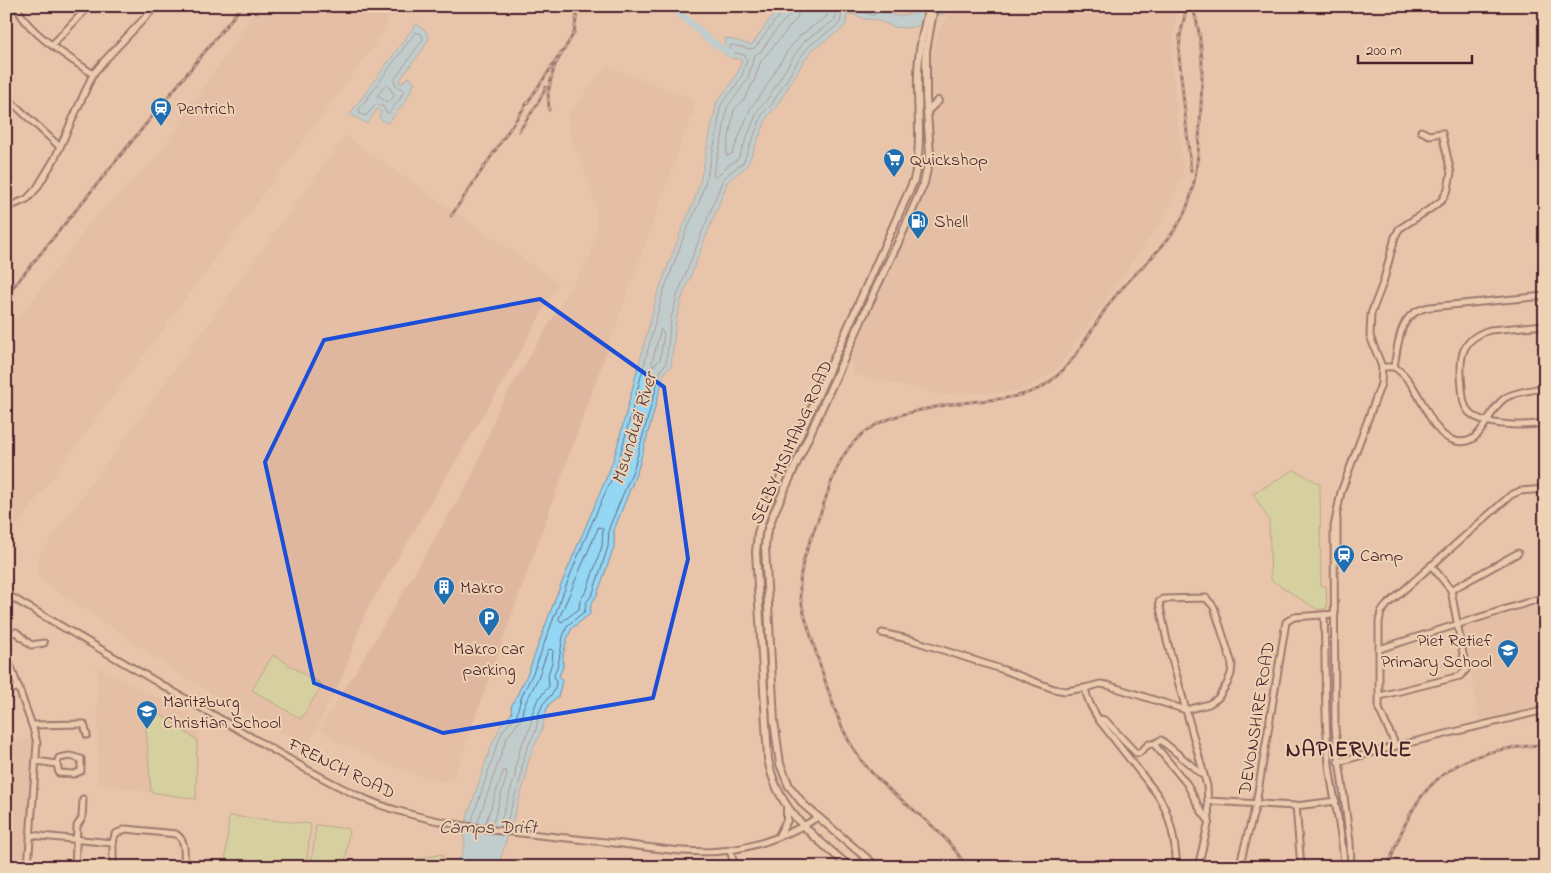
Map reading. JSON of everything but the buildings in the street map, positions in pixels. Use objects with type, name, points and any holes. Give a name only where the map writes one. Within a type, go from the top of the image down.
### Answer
[{"type":"main road","name":"SELBY MSIMANG ROAD","points":[[850,867],[803,827],[788,808],[774,782],[768,759],[756,552],[758,533],[767,509],[914,180],[920,154],[918,70],[929,6]]},
{"type":"main road","name":"SELBY MSIMANG ROAD","points":[[877,867],[804,805],[789,786],[780,764],[774,721],[764,558],[766,535],[824,402],[924,183],[930,155],[927,111],[926,30],[934,6]]},
{"type":"main road","points":[[918,101],[922,97],[926,78]]},
{"type":"main road","points":[[927,111],[938,101]]},
{"type":"main road","points":[[779,836],[787,820],[788,808]]},
{"type":"street","points":[[16,6],[24,19],[44,40],[94,74]]},
{"type":"street","points":[[52,45],[89,6]]},
{"type":"street","points":[[6,205],[20,203],[31,195],[50,168],[94,74],[156,6]]},
{"type":"street","points":[[6,97],[60,147]]},
{"type":"street","points":[[1351,867],[1350,842],[1335,729],[1335,562],[1333,536],[1344,484],[1381,384],[1382,367],[1370,336],[1371,314],[1383,283],[1395,237],[1399,229],[1442,200],[1448,189],[1451,173],[1442,133],[1429,135],[1421,131]]},
{"type":"street","points":[[1394,367],[1403,324],[1416,310],[1545,296]]},
{"type":"street","points":[[1545,325],[1490,330],[1482,333],[1475,337],[1464,349],[1460,365],[1465,406],[1473,416],[1488,421],[1518,425],[1545,423]]},
{"type":"street","points":[[1382,367],[1394,367],[1408,379],[1439,430],[1447,438],[1456,441],[1468,440],[1480,432],[1502,400],[1511,395],[1545,387]]},
{"type":"street","points":[[1396,746],[1379,709],[1379,622],[1381,612],[1386,605],[1511,495],[1545,489]]},
{"type":"street","points":[[1451,590],[1518,553]]},
{"type":"street","points":[[1380,696],[1464,674],[1467,667],[1451,590],[1431,565]]},
{"type":"street","name":"FRENCH ROAD","points":[[6,594],[331,782],[369,801],[398,811],[447,823],[691,851],[730,850],[779,836],[803,827],[818,818]]},
{"type":"street","points":[[1379,649],[1545,597]]},
{"type":"street","points":[[882,633],[912,640],[1004,670],[1054,689],[1065,690],[1100,684],[1107,685],[1186,710],[1209,704],[1218,698],[1227,684],[1232,669],[1214,607],[1206,598],[1166,598],[1159,602],[1167,642],[1186,710],[1204,776],[1207,786],[1209,820],[1198,867]]},
{"type":"street","name":"DEVONSHIRE ROAD","points":[[1239,867],[1256,804],[1286,622],[1294,617],[1335,614]]},
{"type":"street","points":[[1324,615],[1328,742],[1344,867]]},
{"type":"street","points":[[6,634],[16,632],[31,645],[44,643]]},
{"type":"street","points":[[6,653],[37,744],[28,867]]},
{"type":"street","points":[[6,691],[19,687]]},
{"type":"street","points":[[1085,688],[1088,700],[1099,720],[1165,807],[1173,838],[1177,867]]},
{"type":"street","points":[[1338,762],[1545,710]]},
{"type":"street","points":[[1099,720],[1106,721],[1136,753],[1149,744],[1154,744],[1161,740],[1204,776]]},
{"type":"street","points":[[32,725],[84,724],[87,735]]},
{"type":"street","points":[[1154,744],[1182,777],[1209,820]]},
{"type":"street","points":[[62,757],[79,758],[82,764],[81,771],[74,774],[59,773],[58,764],[59,758],[62,757]]},
{"type":"street","points":[[36,761],[58,764]]},
{"type":"street","points":[[74,867],[77,826],[82,818],[83,799]]},
{"type":"street","points":[[1209,801],[1296,806],[1336,801]]},
{"type":"street","points":[[1296,806],[1300,867]]},
{"type":"street","points":[[113,867],[115,834],[126,829],[176,834],[184,844],[184,867]]},
{"type":"street","points":[[30,835],[113,843]]},
{"type":"street","points":[[730,850],[734,867]]},
{"type":"highlighted area","points":[[540,299],[664,387],[688,559],[653,698],[443,733],[314,683],[265,462],[324,340]]},
{"type":"shaded area","points":[[259,6],[387,6],[387,28],[6,540],[6,328],[31,303],[93,219],[158,156]]},
{"type":"shaded area","points":[[956,6],[1175,6],[1176,11],[1171,61],[1183,173],[1166,214],[1060,365],[1051,374],[1019,391],[944,395],[852,374],[856,366],[850,361],[930,182],[933,142],[926,82],[939,30]]},
{"type":"shaded area","points":[[607,66],[691,98],[695,106],[454,776],[442,782],[387,765],[335,740],[320,729],[473,474],[499,407],[590,256],[597,228],[597,217],[593,193],[569,131],[568,114]]},
{"type":"shaded area","points":[[345,136],[558,283],[512,367],[365,613],[343,676],[307,746],[185,678],[42,580],[36,570],[36,560]]},
{"type":"shaded area","name":"Piet Retief Primary School","points":[[1545,602],[1545,707],[1487,721],[1479,718],[1464,632],[1467,625]]},
{"type":"shaded area","name":"Maritzburg Christian School","points":[[97,666],[198,720],[196,799],[98,784]]},
{"type":"shaded area","points":[[32,738],[25,867],[6,867],[6,743]]},
{"type":"green space","points":[[1294,470],[1320,484],[1321,586],[1326,586],[1327,608],[1318,610],[1271,580],[1269,520],[1253,494]]},
{"type":"green space","points":[[273,655],[322,685],[301,719],[252,690]]},
{"type":"green space","points":[[144,703],[197,740],[196,799],[151,792]]},
{"type":"green space","points":[[229,816],[311,824],[306,867],[225,867]]},
{"type":"green space","points":[[316,825],[349,829],[345,867],[311,867]]},
{"type":"green space","points":[[443,854],[441,867],[407,867],[407,861]]},
{"type":"water","name":"Camps Drift","points":[[783,6],[874,6],[892,15],[900,16],[921,12],[932,6],[951,6],[946,12],[921,25],[907,28],[894,27],[877,20],[865,19],[852,14],[847,15],[846,24],[842,29],[813,49],[804,61],[776,107],[768,116],[747,166],[728,181],[682,298],[676,320],[671,367],[665,371],[638,469],[614,530],[614,547],[597,595],[591,604],[590,614],[572,628],[567,639],[563,655],[563,667],[559,676],[562,681],[558,697],[547,708],[541,732],[529,759],[526,777],[498,867],[454,867],[462,855],[465,843],[463,834],[468,815],[490,749],[501,725],[512,713],[511,707],[528,673],[555,599],[615,455],[657,295],[700,182],[717,101],[729,87],[738,72],[742,59],[734,59],[724,54],[726,38],[752,45],[770,19]]},
{"type":"water","points":[[416,24],[426,31],[429,38],[399,81],[401,84],[408,77],[415,82],[405,102],[388,123],[381,120],[379,116],[381,112],[377,109],[367,124],[350,114]]},
{"type":"waterway","points":[[671,6],[712,42],[731,54]]},
{"type":"railway","points":[[6,296],[242,6]]},
{"type":"railway","points":[[549,110],[548,93],[551,79],[555,65],[574,33],[578,6]]},
{"type":"railway","points":[[1187,6],[1180,36],[1179,56],[1191,171]]},
{"type":"railway","points":[[966,867],[947,840],[863,763],[846,735],[828,690],[802,605],[800,581],[804,558],[837,468],[844,455],[861,435],[882,422],[906,413],[951,404],[1016,396],[1042,387],[1072,360],[1109,304],[1175,230],[1191,196],[1198,148],[1202,65],[1199,35],[1192,6]]},
{"type":"railway","points":[[451,216],[561,53]]},
{"type":"railway","points":[[519,131],[538,103],[546,87]]},
{"type":"railway","points":[[1388,867],[1412,810],[1423,794],[1451,769],[1469,759],[1497,750],[1545,744]]},
{"type":"railway","points":[[1465,867],[1486,865],[1501,867]]},
{"type":"place","name":"Pentrich","points":[[161,127]]},
{"type":"place","name":"Quickshop","points":[[894,178]]},
{"type":"place","name":"Shell","points":[[918,240]]},
{"type":"place","name":"Camp","points":[[1344,574]]},
{"type":"place","name":"Makro","points":[[444,606]]},
{"type":"place","name":"Makro car parking","points":[[489,637]]},
{"type":"place","name":"Piet Retief Primary School","points":[[1508,669]]},
{"type":"place","name":"Maritzburg Christian School","points":[[147,730]]},
{"type":"district","name":"NAPIERVILLE","points":[[1349,748]]},
{"type":"water label","name":"Msunduzi River","points":[[633,428]]}]
